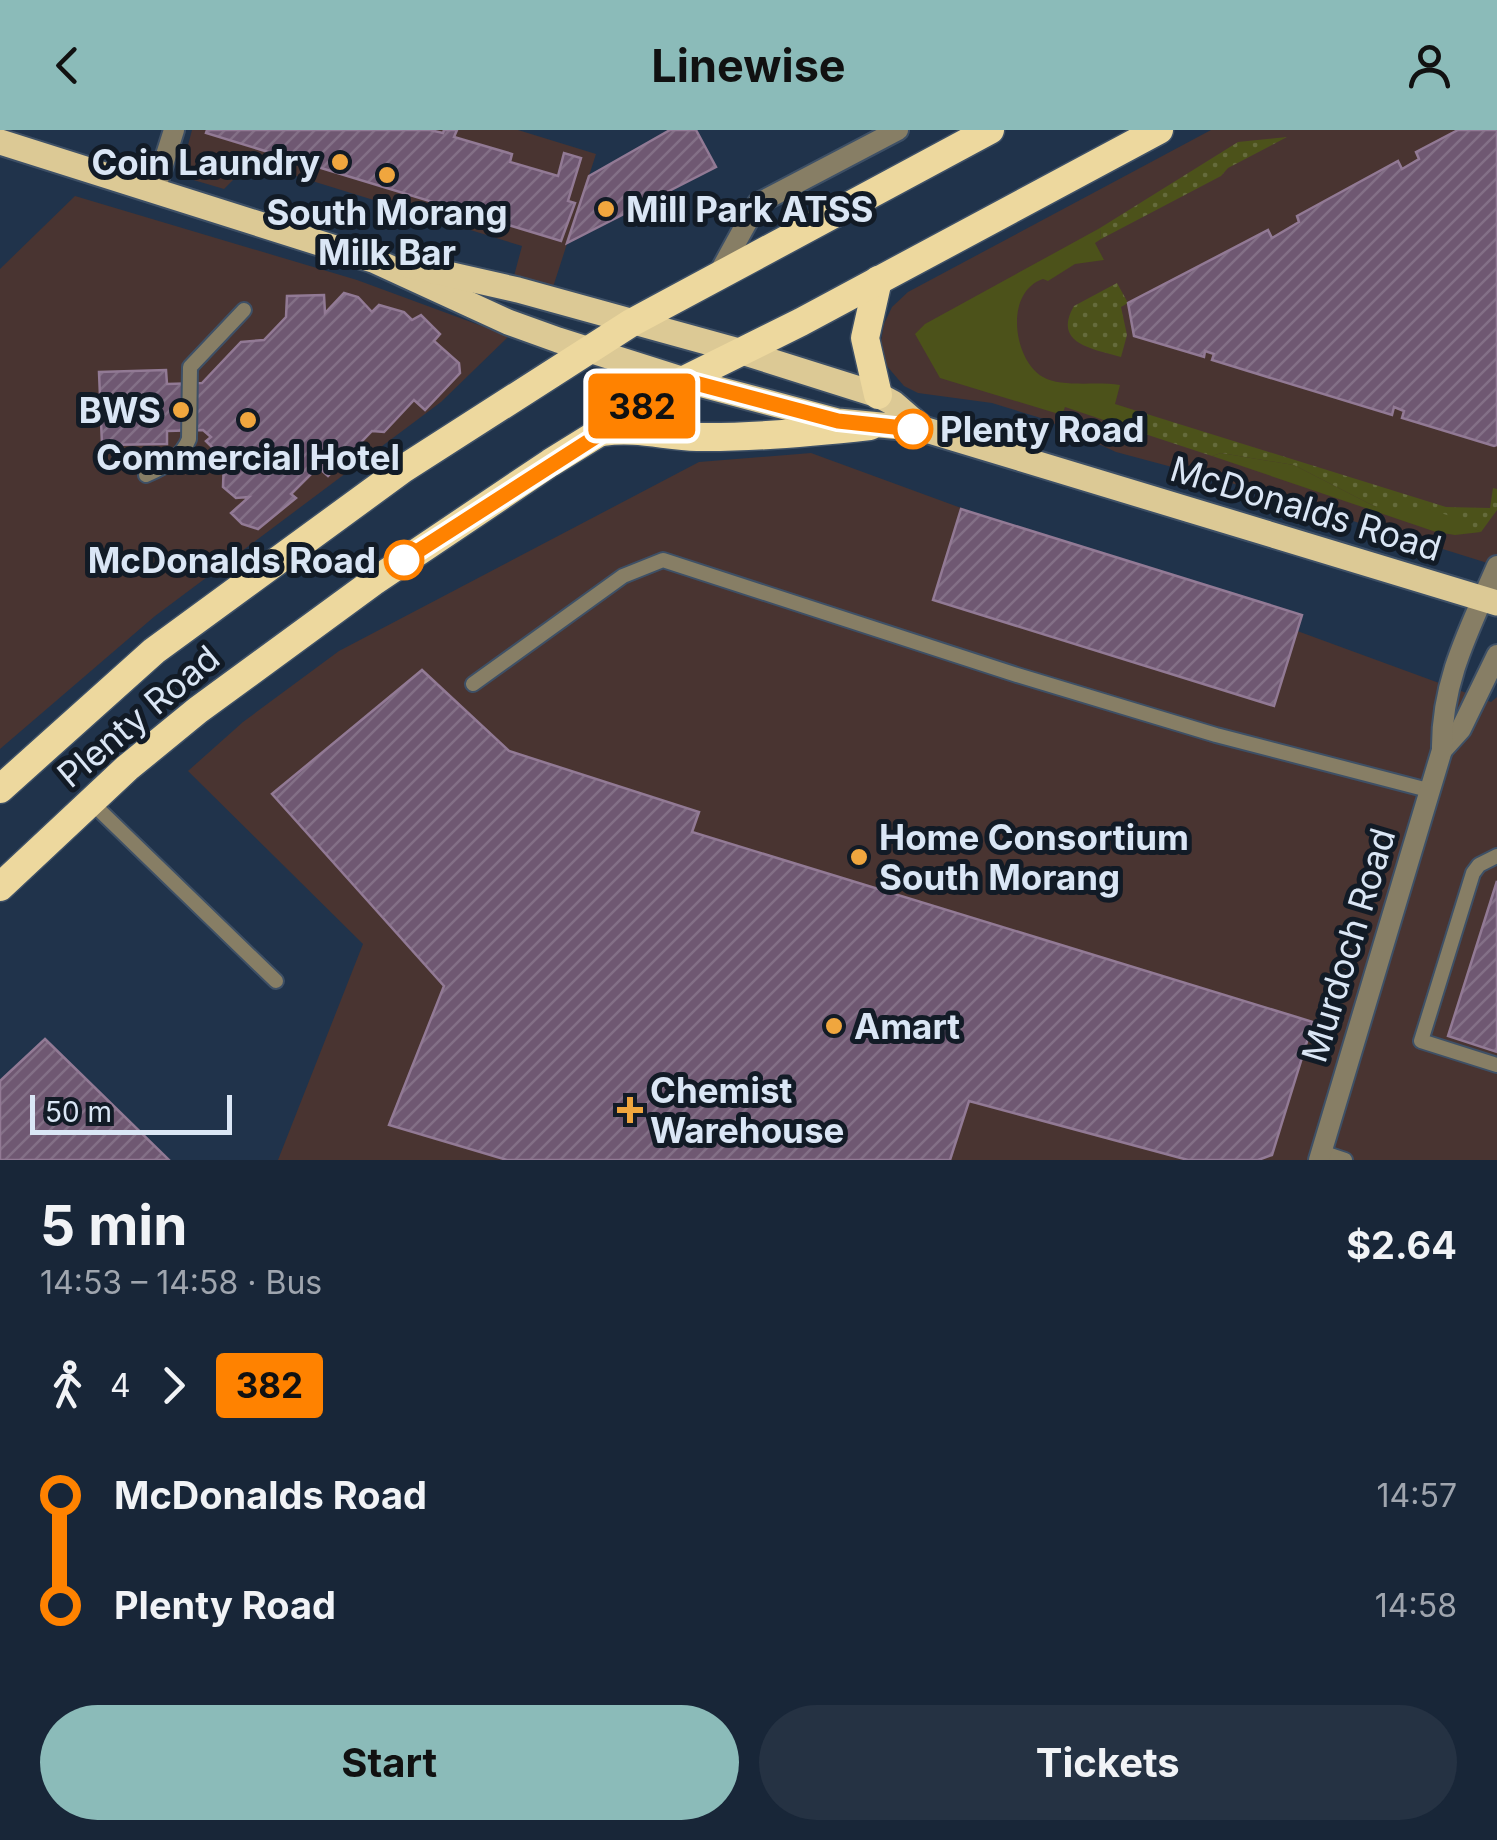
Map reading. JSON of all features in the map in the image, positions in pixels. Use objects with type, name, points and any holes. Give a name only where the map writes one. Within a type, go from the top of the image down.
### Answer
[{"type":"highway","name":"Plenty Road","points":[[0,789],[154,651],[403,469],[631,323],[990,130]]},
{"type":"highway","name":"Plenty Road","points":[[0,887],[126,768],[198,710],[357,593],[601,433],[684,380],[1159,130]]},
{"type":"highway","points":[[878,280],[865,338],[878,396]]},
{"type":"highway","points":[[601,433],[631,429],[714,436],[870,426]]},
{"type":"main road","points":[[0,142],[373,260]]},
{"type":"main road","name":"McDonalds Road","points":[[373,260],[484,282],[738,351],[878,396],[893,403],[923,430]]},
{"type":"main road","name":"McDonalds Road","points":[[373,260],[508,322],[684,380],[822,417],[923,430],[1490,600]]},
{"type":"street","points":[[155,190],[174,130]]},
{"type":"street","points":[[718,275],[757,204],[898,130]]},
{"type":"street","name":"Murdoch Road","points":[[1320,1156],[1442,750],[1444,703],[1490,600],[1497,566]]},
{"type":"street","name":"Murdoch Road","points":[[1442,750],[1461,729],[1497,655]]},
{"type":"lane","points":[[146,475],[161,469],[186,447],[190,366],[244,310]]},
{"type":"lane","points":[[472,684],[622,576],[662,560],[1167,720],[1428,790]]},
{"type":"lane","points":[[91,802],[276,981]]},
{"type":"lane","points":[[1497,856],[1473,872],[1421,1041],[1497,1066]]},
{"type":"lane","points":[[1320,1156],[1345,1160]]},
{"type":"shaded area","points":[[192,130],[518,130],[596,154],[553,287],[514,276],[522,246],[251,162],[224,189],[180,176]]},
{"type":"shaded area","points":[[1211,130],[1497,130],[1497,566],[1228,482],[1116,452],[1044,419],[992,403],[918,393],[904,386],[886,365],[881,341],[884,324],[892,307],[908,292]]},
{"type":"shaded area","points":[[75,196],[357,280],[509,336],[441,402],[155,616],[0,749],[0,269]]},
{"type":"shaded area","name":"Home Consortium South Morang","points":[[811,453],[1491,702],[1497,697],[1497,1160],[278,1160],[363,944],[188,771],[243,722],[339,651],[699,462]]},
{"type":"green space","points":[[1287,137],[1101,239],[1100,228],[1238,142]]},
{"type":"green space","points":[[1100,228],[1101,239],[1095,243],[1104,260],[1075,264],[1048,281],[1043,279],[1031,286],[1022,297],[1017,326],[1020,342],[1025,356],[1043,377],[1069,383],[1120,385],[1115,404],[1134,410],[1145,434],[1065,407],[1062,415],[940,378],[915,334],[925,324]]},
{"type":"green space","points":[[1117,283],[1128,303],[1121,307],[1127,335],[1121,357],[1079,343],[1068,329],[1074,306]]},
{"type":"green space","points":[[1134,410],[1446,507],[1490,508],[1493,488],[1497,489],[1497,510],[1481,532],[1428,509],[1385,509],[1294,465],[1221,453],[1212,456],[1145,434]]},
{"type":"green space","points":[[1221,453],[1294,465],[1372,505],[1436,510],[1481,532],[1436,532],[1212,456]]},
{"type":"building","points":[[457,130],[454,137],[512,154],[510,162],[558,176],[564,153],[581,158],[568,201],[575,203],[561,241],[206,133]]},
{"type":"building","name":"Mill Park ATSS","points":[[670,130],[696,130],[716,167],[567,243],[589,176]]},
{"type":"building","points":[[1458,130],[1497,130],[1497,445],[1402,418],[1404,411],[1394,407],[1392,415],[1212,360],[1214,354],[1205,351],[1204,357],[1134,336],[1128,303],[1268,230],[1272,238],[1299,222],[1297,216],[1398,161],[1402,169],[1419,159],[1416,152]]},
{"type":"building","name":"Commercial Hotel","points":[[344,293],[358,297],[372,312],[379,305],[404,312],[412,320],[421,315],[440,334],[434,341],[459,363],[460,373],[425,410],[414,400],[384,432],[372,431],[328,476],[318,467],[291,494],[296,498],[258,529],[242,524],[231,513],[249,497],[236,498],[223,487],[224,459],[206,441],[211,437],[203,430],[167,431],[167,444],[102,445],[99,372],[166,370],[167,384],[202,383],[241,342],[264,340],[286,317],[287,296],[324,295],[325,313]]},
{"type":"building","points":[[961,509],[1302,615],[1274,706],[933,600]]},
{"type":"building","points":[[422,670],[509,751],[699,812],[692,832],[1313,1022],[1272,1155],[1258,1160],[1188,1160],[969,1101],[950,1160],[507,1160],[389,1125],[444,986],[272,794]]},
{"type":"building","points":[[1497,881],[1497,1052],[1448,1036]]},
{"type":"building","points":[[45,1039],[169,1160],[0,1160],[0,1081]]},
{"type":"bus line","name":"382","points":[[404,560],[684,380],[838,421],[913,429]]},
{"type":"place","name":"Coin Laundry","points":[[340,162]]},
{"type":"place","name":"South Morang Milk Bar","points":[[387,175]]},
{"type":"place","name":"Mill Park ATSS","points":[[606,209]]},
{"type":"place","name":"BWS","points":[[181,410]]},
{"type":"place","name":"Commercial Hotel","points":[[248,420]]},
{"type":"place","name":"Plenty Road","points":[[913,429]]},
{"type":"place","name":"McDonalds Road","points":[[404,560]]},
{"type":"place","name":"Home Consortium South Morang","points":[[859,857]]},
{"type":"place","name":"Amart","points":[[834,1026]]},
{"type":"place","name":"Chemist Warehouse","points":[[630,1110]]}]
